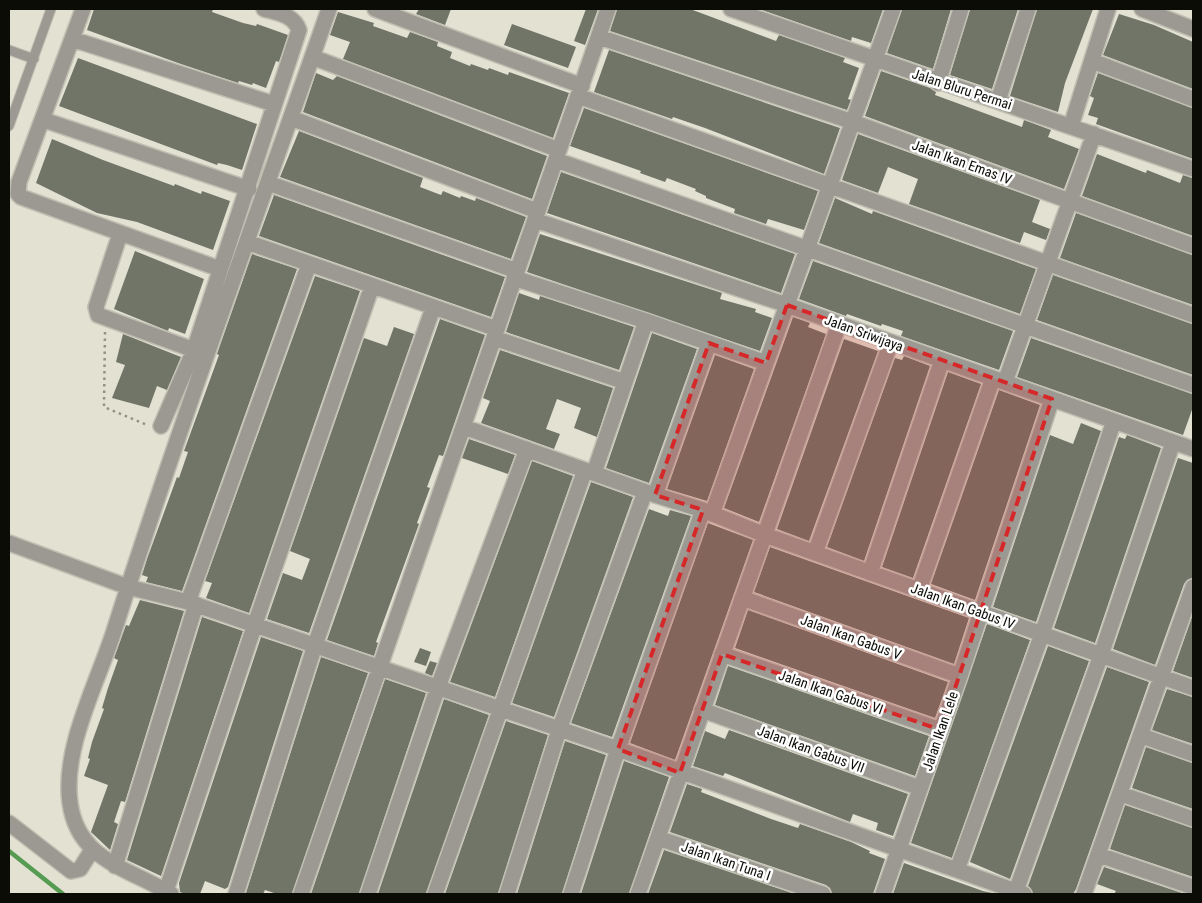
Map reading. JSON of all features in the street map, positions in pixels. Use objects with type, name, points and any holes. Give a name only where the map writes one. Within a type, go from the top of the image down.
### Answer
[{"type":"street","points":[[83,9],[44,120],[19,182],[18,194],[21,198],[220,268]]},
{"type":"street","points":[[161,426],[194,350],[220,268],[249,189],[274,104],[300,30],[297,22],[288,16],[264,9]]},
{"type":"street","points":[[329,9],[128,587],[105,660],[81,722],[70,775],[70,803],[78,826],[92,850],[115,866],[168,893],[255,624],[372,286]]},
{"type":"street","points":[[375,9],[398,13],[580,91],[829,184],[1193,314]]},
{"type":"street","points":[[300,894],[608,9]]},
{"type":"street","name":"Jalan Bluru Permai","points":[[730,9],[1193,169]]},
{"type":"street","points":[[571,894],[618,749],[707,512],[766,364],[829,184],[876,61],[893,9]]},
{"type":"street","points":[[938,82],[961,9]]},
{"type":"street","points":[[998,101],[1028,9]]},
{"type":"street","points":[[1071,126],[1108,9]]},
{"type":"street","points":[[1142,9],[1193,29]]},
{"type":"street","name":"Jalan Ikan Emas IV","points":[[599,37],[853,122],[1193,246]]},
{"type":"street","points":[[72,39],[274,104]]},
{"type":"street","points":[[312,57],[558,155],[1193,385]]},
{"type":"street","points":[[1092,61],[1193,99]]},
{"type":"street","name":"Jalan Sriwijaya","points":[[291,118],[536,215],[1193,449]]},
{"type":"street","points":[[44,120],[249,189]]},
{"type":"street","points":[[920,590],[999,380],[1026,325],[1094,134]]},
{"type":"street","points":[[268,183],[515,275],[766,364]]},
{"type":"street","points":[[120,234],[96,307],[98,315],[194,350]]},
{"type":"street","points":[[247,242],[433,308],[495,334],[625,382]]},
{"type":"street","points":[[115,866],[192,603],[309,264]]},
{"type":"street","points":[[236,894],[315,645],[433,308]]},
{"type":"street","points":[[435,894],[500,709],[625,382],[646,321]]},
{"type":"street","points":[[640,894],[680,772],[839,324]]},
{"type":"street","points":[[815,553],[891,342]]},
{"type":"street","points":[[507,894],[559,730],[709,343]]},
{"type":"street","points":[[870,573],[942,360]]},
{"type":"street","name":"Jalan Ikan Lele","points":[[883,894],[960,676],[1052,399]]},
{"type":"street","points":[[957,870],[1042,634],[1114,421]]},
{"type":"street","name":"Jalan Ikan Gabus IV","points":[[464,427],[527,448],[650,494],[707,512],[765,535],[1193,688]]},
{"type":"street","points":[[9,543],[128,587],[192,603],[618,749],[1020,893],[1102,656],[1173,442]]},
{"type":"street","points":[[368,894],[438,687],[527,448]]},
{"type":"street","points":[[1084,894],[1142,736],[1193,587]]},
{"type":"street","name":"Jalan Ikan Gabus V","points":[[742,598],[960,676]]},
{"type":"street","name":"Jalan Ikan Gabus VI","points":[[722,654],[941,730]]},
{"type":"street","name":"Jalan Ikan Gabus VII","points":[[702,710],[920,788]]},
{"type":"street","points":[[1142,736],[1193,754]]},
{"type":"street","points":[[1121,794],[1193,819]]},
{"type":"street","points":[[9,823],[70,871],[80,869],[92,850]]},
{"type":"street","name":"Jalan Ikan Tuna I","points":[[658,838],[823,894]]},
{"type":"street","points":[[1099,855],[1193,887]]},
{"type":"lane","points":[[9,126],[51,9]]},
{"type":"lane","points":[[9,50],[34,59]]},
{"type":"path","points":[[105,319],[104,407],[151,427],[161,426]]},
{"type":"highlighted area","points":[[787,305],[1052,399],[941,730],[722,654],[680,773],[618,749],[703,510],[655,495],[709,343],[766,363]]},
{"type":"building","points":[[94,9],[213,9],[212,12],[243,23],[256,26],[257,24],[288,35],[279,62],[276,61],[266,88],[253,83],[252,85],[239,81],[238,83],[87,30]]},
{"type":"building","points":[[419,9],[451,9],[445,25],[416,14]]},
{"type":"building","points":[[586,9],[598,9],[585,45],[574,41]]},
{"type":"building","points":[[617,9],[690,9],[776,41],[779,35],[845,58],[843,62],[859,68],[848,99],[851,100],[847,110],[610,31]]},
{"type":"building","points":[[759,9],[883,9],[871,43],[852,37],[851,41]]},
{"type":"building","points":[[902,9],[951,9],[933,69],[887,53]]},
{"type":"building","points":[[970,9],[1018,9],[992,89],[950,75]]},
{"type":"building","points":[[1037,9],[1093,9],[1065,83],[1058,112],[1010,96]]},
{"type":"building","points":[[338,12],[374,23],[373,26],[407,38],[410,32],[438,42],[437,46],[452,52],[450,58],[470,66],[471,64],[488,70],[489,68],[508,75],[509,72],[569,93],[553,138],[343,59],[350,42],[330,35]]},
{"type":"building","points":[[1119,14],[1154,25],[1193,42],[1193,89],[1103,55]]},
{"type":"building","points":[[512,24],[576,47],[568,68],[504,45]]},
{"type":"building","points":[[609,50],[840,128],[824,174],[705,128],[673,117],[672,119],[594,92]]},
{"type":"building","points":[[78,58],[257,124],[242,170],[218,163],[217,165],[59,106]]},
{"type":"building","points":[[881,71],[930,88],[936,92],[935,95],[1022,127],[1024,120],[1051,130],[1048,137],[1079,149],[1064,189],[865,116]]},
{"type":"building","points":[[316,73],[333,80],[337,76],[547,156],[532,199],[303,112]]},
{"type":"building","points":[[1098,73],[1193,108],[1193,159],[1096,124],[1098,118],[1088,115],[1094,98],[1090,96]]},
{"type":"building","points":[[584,108],[818,191],[804,230],[768,219],[766,224],[734,213],[735,209],[706,198],[706,196],[695,191],[696,189],[667,178],[665,182],[640,173],[641,171],[570,146]]},
{"type":"building","points":[[299,131],[423,178],[420,187],[441,195],[443,191],[460,198],[461,196],[475,201],[476,198],[526,217],[511,259],[280,177]]},
{"type":"building","points":[[858,134],[1040,200],[1032,222],[1050,229],[1046,240],[1024,232],[1020,243],[909,204],[918,179],[888,167],[878,193],[842,180]]},
{"type":"building","points":[[52,139],[174,186],[175,184],[201,194],[202,191],[230,201],[213,250],[137,222],[97,213],[36,183]]},
{"type":"building","points":[[1097,154],[1146,173],[1147,170],[1180,183],[1183,175],[1193,178],[1193,236],[1082,196]]},
{"type":"building","points":[[561,172],[795,254],[781,293],[547,213]]},
{"type":"building","points":[[274,195],[505,277],[491,317],[259,236]]},
{"type":"building","points":[[835,198],[872,214],[873,211],[1036,269],[1020,314],[819,243]]},
{"type":"building","points":[[1076,213],[1193,255],[1193,305],[1060,258]]},
{"type":"building","points":[[540,234],[722,293],[720,299],[756,309],[755,312],[772,318],[760,351],[527,272]]},
{"type":"building","points":[[135,251],[204,279],[185,334],[169,328],[168,331],[114,309]]},
{"type":"building","points":[[252,254],[297,269],[182,591],[146,582],[148,577],[142,575],[147,559],[188,452],[184,451],[219,355],[217,354]]},
{"type":"building","points":[[813,261],[1013,331],[999,370],[901,336],[903,331],[882,324],[881,326],[847,314],[846,316],[799,299]]},
{"type":"building","points":[[1053,275],[1193,324],[1193,375],[1037,320]]},
{"type":"building","points":[[315,276],[360,291],[249,613],[206,598],[212,583],[205,581]]},
{"type":"building","points":[[519,293],[539,300],[540,296],[634,327],[619,370],[506,332]]},
{"type":"building","points":[[793,317],[810,323],[808,327],[826,334],[759,522],[724,508]]},
{"type":"building","points":[[440,319],[485,335],[443,456],[439,455],[427,487],[430,488],[417,523],[419,524],[376,642],[378,643],[374,656],[327,640]]},
{"type":"building","points":[[394,327],[414,334],[309,633],[267,619],[283,573],[302,580],[310,559],[290,551],[364,338],[387,346]]},
{"type":"building","points":[[652,333],[697,349],[649,483],[606,468]]},
{"type":"building","points":[[123,334],[181,357],[167,390],[157,386],[149,408],[112,398],[125,365],[116,362]]},
{"type":"building","points":[[1031,338],[1193,394],[1193,407],[1183,435],[1017,377]]},
{"type":"building","points":[[844,339],[878,351],[809,541],[777,529]]},
{"type":"building","points":[[500,350],[613,388],[597,437],[574,428],[581,408],[557,399],[546,429],[560,434],[554,449],[481,423],[490,401],[483,398]]},
{"type":"building","points":[[715,355],[754,369],[707,501],[667,489]]},
{"type":"building","points":[[904,356],[930,366],[864,561],[827,547],[895,358],[902,360]]},
{"type":"building","points":[[948,372],[981,384],[913,578],[882,567]]},
{"type":"building","points":[[999,390],[1040,405],[975,600],[931,584]]},
{"type":"building","points":[[1081,423],[1101,431],[1036,622],[993,607],[1050,435],[1073,444]]},
{"type":"building","points":[[1127,435],[1161,448],[1095,643],[1054,628],[1119,437],[1125,439]]},
{"type":"building","points":[[469,439],[515,455],[508,474],[462,458]]},
{"type":"building","points":[[1178,458],[1193,463],[1193,578],[1187,580],[1184,584],[1155,665],[1113,649]]},
{"type":"building","points":[[532,461],[573,476],[495,697],[450,682]]},
{"type":"building","points":[[591,482],[633,497],[554,717],[512,703]]},
{"type":"building","points":[[649,509],[668,516],[670,510],[691,516],[612,737],[571,723]]},
{"type":"building","points":[[708,523],[753,540],[675,760],[630,743]]},
{"type":"building","points":[[770,547],[969,618],[954,664],[754,592]]},
{"type":"building","points":[[140,600],[184,611],[125,802],[121,801],[114,822],[118,824],[110,850],[91,832],[108,785],[84,776],[90,759],[88,758],[92,742],[118,660],[114,658],[126,625],[129,626]]},
{"type":"building","points":[[748,610],[948,682],[935,718],[735,648]]},
{"type":"building","points":[[1193,614],[1193,678],[1173,671]]},
{"type":"building","points":[[202,617],[243,631],[161,876],[127,860]]},
{"type":"building","points":[[987,624],[1030,640],[952,858],[911,843]]},
{"type":"building","points":[[261,637],[303,651],[228,887],[225,889],[205,881],[200,894],[185,894],[180,892],[179,883]]},
{"type":"building","points":[[1048,646],[1089,661],[1010,879],[970,862]]},
{"type":"building","points":[[420,648],[431,652],[426,666],[414,662]]},
{"type":"building","points":[[321,657],[368,673],[292,894],[277,894],[265,890],[263,894],[249,894],[246,893]]},
{"type":"building","points":[[430,661],[437,663],[432,676],[425,673]]},
{"type":"building","points":[[728,666],[929,736],[915,776],[715,705]]},
{"type":"building","points":[[1107,667],[1149,682],[1076,889],[1073,894],[1033,894],[1028,886]]},
{"type":"building","points":[[385,679],[426,693],[359,894],[311,894]]},
{"type":"building","points":[[1167,689],[1193,697],[1193,744],[1152,730]]},
{"type":"building","points":[[444,699],[489,715],[426,894],[378,894]]},
{"type":"building","points":[[506,721],[548,735],[498,894],[445,894]]},
{"type":"building","points":[[729,730],[908,794],[893,836],[876,830],[878,823],[853,814],[850,822],[725,773],[723,776],[693,766],[705,731],[725,739]]},
{"type":"building","points":[[565,741],[606,755],[562,894],[517,894]]},
{"type":"building","points":[[1146,747],[1193,763],[1193,809],[1132,788]]},
{"type":"building","points":[[624,761],[669,777],[629,894],[581,894]]},
{"type":"building","points":[[687,784],[702,789],[701,792],[771,819],[798,828],[800,824],[851,842],[870,851],[869,853],[885,859],[873,894],[832,894],[830,888],[826,885],[670,832]]},
{"type":"building","points":[[1125,805],[1193,828],[1193,877],[1110,849]]},
{"type":"building","points":[[664,850],[795,894],[648,894]]},
{"type":"building","points":[[904,863],[983,891],[997,894],[893,894]]},
{"type":"building","points":[[1104,867],[1185,894],[1114,894],[1116,891],[1097,884]]},
{"type":"waterway","points":[[9,851],[63,894]]}]
